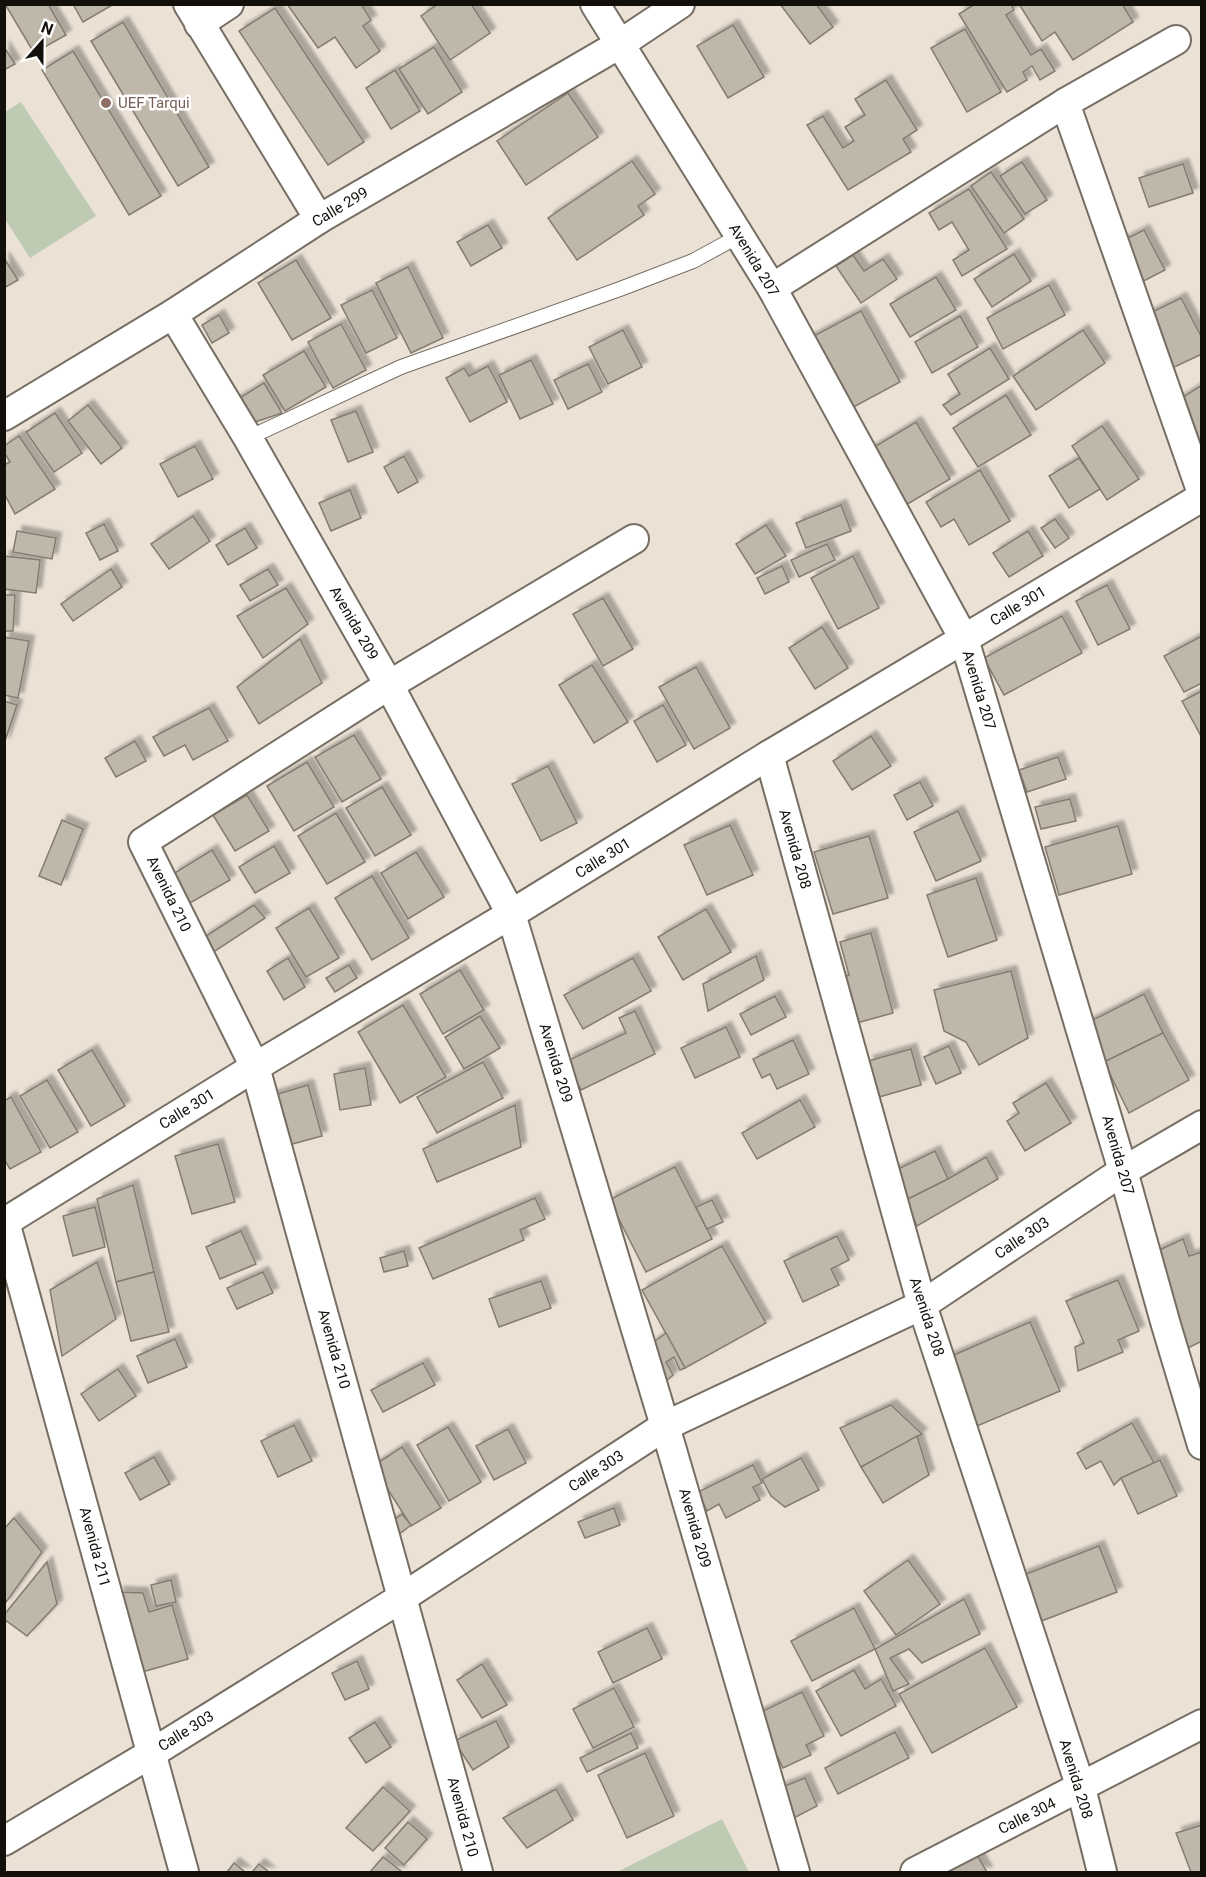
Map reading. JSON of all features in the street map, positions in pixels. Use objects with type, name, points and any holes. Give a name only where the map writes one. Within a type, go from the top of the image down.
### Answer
[{"type":"street","points":[[229,4],[194,14],[319,219]]},
{"type":"street","name":"Avenida 207","points":[[595,4],[772,288],[964,639],[1123,1171],[1202,1445]]},
{"type":"street","name":"Calle 299","points":[[4,416],[173,314],[319,219],[620,44],[680,4]]},
{"type":"street","points":[[772,288],[1065,103],[1176,40]]},
{"type":"street","points":[[1065,103],[1202,495]]},
{"type":"street","name":"Avenida 209","points":[[173,314],[248,438],[389,685],[511,914],[665,1426],[795,1872]]},
{"type":"street","name":"Calle 301","points":[[5,1221],[769,755],[1202,495]]},
{"type":"street","points":[[389,685],[634,539]]},
{"type":"street","name":"Avenida 210","points":[[389,685],[143,842],[255,1067],[478,1872]]},
{"type":"street","name":"Avenida 208","points":[[769,755],[922,1305],[1081,1788],[1102,1872]]},
{"type":"street","name":"Calle 303","points":[[4,1841],[152,1753],[403,1597],[665,1426],[922,1305],[1123,1171],[1202,1125]]},
{"type":"street","name":"Avenida 211","points":[[5,1221],[184,1872]]},
{"type":"street","name":"Calle 304","points":[[915,1872],[1202,1724]]},
{"type":"lane","points":[[248,438],[401,367],[693,261],[739,236]]},
{"type":"green space","points":[[21,102],[96,216],[30,258],[5,219],[5,112]]},
{"type":"green space","points":[[722,1819],[749,1872],[617,1872]]},
{"type":"building","points":[[5,4],[48,4],[66,35],[34,53]]},
{"type":"building","points":[[73,4],[114,4],[83,22]]},
{"type":"building","points":[[287,4],[361,4],[371,20],[363,26],[380,51],[356,68],[335,37],[318,48]]},
{"type":"building","points":[[438,4],[471,4],[490,33],[450,60],[421,16]]},
{"type":"building","points":[[780,4],[816,4],[833,27],[810,44]]},
{"type":"building","points":[[975,4],[1011,4],[1014,10],[1006,15],[1031,55],[1041,49],[1055,71],[1040,80],[1032,66],[1023,72],[1027,80],[1007,92],[959,14]]},
{"type":"building","points":[[1019,4],[1122,4],[1133,22],[1073,60],[1055,32],[1042,41]]},
{"type":"building","points":[[275,8],[364,142],[328,165],[239,31]]},
{"type":"building","points":[[123,22],[209,167],[178,186],[91,41]]},
{"type":"building","points":[[733,25],[764,77],[728,98],[697,46]]},
{"type":"building","points":[[965,29],[1001,92],[967,112],[931,48]]},
{"type":"building","points":[[4,47],[15,64],[4,70]]},
{"type":"building","points":[[434,47],[462,92],[428,114],[399,69]]},
{"type":"building","points":[[73,51],[161,196],[129,215],[42,70]]},
{"type":"building","points":[[395,70],[420,111],[391,129],[366,88]]},
{"type":"building","points":[[886,80],[917,130],[903,139],[911,152],[848,190],[807,125],[823,116],[843,148],[854,141],[845,127],[865,115],[855,99]]},
{"type":"building","points":[[568,93],[598,137],[526,185],[497,141]]},
{"type":"building","points":[[632,161],[655,194],[638,206],[644,215],[577,260],[548,218]]},
{"type":"building","points":[[1022,162],[1047,200],[1025,214],[1000,176]]},
{"type":"building","points":[[1183,164],[1193,193],[1149,207],[1139,178]]},
{"type":"building","points":[[991,172],[1024,219],[1004,233],[971,186]]},
{"type":"building","points":[[969,189],[1007,249],[962,276],[953,260],[969,250],[952,222],[939,230],[929,213]]},
{"type":"building","points":[[488,225],[502,248],[471,266],[457,242]]},
{"type":"building","points":[[1144,230],[1165,270],[1136,285],[1116,244]]},
{"type":"building","points":[[1014,254],[1031,281],[992,307],[974,279]]},
{"type":"building","points":[[853,255],[864,271],[883,259],[897,279],[861,303],[836,266]]},
{"type":"building","points":[[4,258],[18,280],[4,288]]},
{"type":"building","points":[[296,260],[331,318],[292,340],[258,283]]},
{"type":"building","points":[[408,267],[443,338],[411,353],[376,283]]},
{"type":"building","points":[[936,277],[956,310],[910,337],[890,304]]},
{"type":"building","points":[[1049,285],[1065,315],[1003,349],[987,318]]},
{"type":"building","points":[[372,290],[397,338],[366,353],[341,305]]},
{"type":"building","points":[[1181,298],[1202,338],[1202,354],[1170,369],[1144,316]]},
{"type":"building","points":[[861,311],[900,382],[848,410],[808,339]]},
{"type":"building","points":[[219,315],[229,333],[212,343],[202,325]]},
{"type":"building","points":[[960,316],[978,347],[932,373],[915,342]]},
{"type":"building","points":[[341,324],[366,370],[333,388],[308,342]]},
{"type":"building","points":[[623,330],[642,367],[608,384],[589,347]]},
{"type":"building","points":[[1083,330],[1105,363],[1036,410],[1013,376]]},
{"type":"building","points":[[990,348],[1009,379],[951,415],[943,405],[960,394],[948,374]]},
{"type":"building","points":[[304,351],[326,387],[285,411],[263,375]]},
{"type":"building","points":[[531,360],[553,404],[520,419],[499,375]]},
{"type":"building","points":[[588,364],[602,392],[568,409],[554,380]]},
{"type":"building","points":[[488,366],[507,402],[470,422],[446,378],[464,368],[469,376]]},
{"type":"building","points":[[264,383],[282,413],[246,425],[233,402]]},
{"type":"building","points":[[1202,385],[1202,439],[1199,440],[1175,402]]},
{"type":"building","points":[[1006,395],[1031,435],[978,467],[953,428]]},
{"type":"building","points":[[88,405],[122,448],[101,464],[68,421]]},
{"type":"building","points":[[356,411],[373,452],[348,462],[331,420]]},
{"type":"building","points":[[55,413],[82,453],[54,472],[26,432]]},
{"type":"building","points":[[916,422],[950,479],[899,509],[866,452]]},
{"type":"building","points":[[1102,426],[1139,479],[1107,500],[1072,446]]},
{"type":"building","points":[[19,436],[55,489],[15,514],[4,493],[4,465],[10,462],[4,452],[4,446]]},
{"type":"building","points":[[195,446],[213,479],[178,497],[160,464]]},
{"type":"building","points":[[404,456],[418,482],[398,493],[384,467]]},
{"type":"building","points":[[1079,458],[1100,489],[1069,508],[1049,476]]},
{"type":"building","points":[[980,470],[1010,521],[969,545],[954,519],[941,527],[926,502]]},
{"type":"building","points":[[350,490],[361,518],[331,531],[319,503]]},
{"type":"building","points":[[841,505],[851,531],[806,548],[796,523]]},
{"type":"building","points":[[193,516],[210,541],[169,569],[151,544]]},
{"type":"building","points":[[1055,519],[1069,538],[1055,548],[1041,528]]},
{"type":"building","points":[[104,524],[118,551],[100,560],[86,533]]},
{"type":"building","points":[[766,525],[786,556],[755,574],[736,544]]},
{"type":"building","points":[[245,528],[257,548],[228,565],[216,545]]},
{"type":"building","points":[[17,531],[56,538],[52,559],[13,552]]},
{"type":"building","points":[[1028,531],[1043,556],[1009,577],[993,553]]},
{"type":"building","points":[[827,544],[835,560],[799,577],[791,560]]},
{"type":"building","points":[[4,556],[40,560],[36,593],[4,589]]},
{"type":"building","points":[[853,556],[879,608],[838,629],[811,578]]},
{"type":"building","points":[[782,566],[789,582],[765,594],[757,578]]},
{"type":"building","points":[[111,569],[122,587],[73,621],[61,604]]},
{"type":"building","points":[[268,569],[278,585],[250,601],[240,585]]},
{"type":"building","points":[[1107,585],[1130,629],[1098,645],[1076,601]]},
{"type":"building","points":[[286,588],[308,624],[263,658],[237,616]]},
{"type":"building","points":[[4,595],[15,595],[13,631],[4,631]]},
{"type":"building","points":[[603,598],[633,649],[603,666],[573,614]]},
{"type":"building","points":[[1062,616],[1082,653],[1004,695],[984,658]]},
{"type":"building","points":[[822,627],[848,668],[815,689],[789,648]]},
{"type":"building","points":[[1202,636],[1202,683],[1184,692],[1164,656]]},
{"type":"building","points":[[4,637],[29,641],[18,698],[4,695]]},
{"type":"building","points":[[300,639],[322,683],[259,724],[237,687]]},
{"type":"building","points":[[592,665],[628,722],[594,743],[559,685]]},
{"type":"building","points":[[696,667],[730,728],[694,749],[659,687]]},
{"type":"building","points":[[1202,691],[1202,738],[1182,701]]},
{"type":"building","points":[[4,701],[17,705],[4,744]]},
{"type":"building","points":[[663,705],[686,745],[657,762],[634,721]]},
{"type":"building","points":[[209,708],[228,741],[193,760],[185,745],[164,756],[153,737]]},
{"type":"building","points":[[354,735],[381,779],[342,802],[315,757]]},
{"type":"building","points":[[871,736],[891,766],[852,790],[833,761]]},
{"type":"building","points":[[135,741],[146,761],[116,777],[105,758]]},
{"type":"building","points":[[1058,757],[1066,779],[1027,792],[1019,770]]},
{"type":"building","points":[[307,762],[334,807],[294,831],[267,786]]},
{"type":"building","points":[[548,766],[577,823],[541,841],[512,784]]},
{"type":"building","points":[[920,782],[933,806],[907,820],[894,795]]},
{"type":"building","points":[[382,787],[411,835],[375,856],[346,808]]},
{"type":"building","points":[[247,795],[269,831],[235,851],[213,815]]},
{"type":"building","points":[[1070,799],[1076,821],[1041,829],[1035,807]]},
{"type":"building","points":[[958,811],[981,861],[936,881],[914,832]]},
{"type":"building","points":[[336,813],[365,862],[327,884],[298,836]]},
{"type":"building","points":[[62,820],[83,829],[61,885],[39,876]]},
{"type":"building","points":[[730,825],[753,875],[707,895],[684,845]]},
{"type":"building","points":[[1118,826],[1132,874],[1059,895],[1045,847]]},
{"type":"building","points":[[869,836],[888,898],[833,914],[814,852]]},
{"type":"building","points":[[274,846],[290,873],[255,893],[239,867]]},
{"type":"building","points":[[212,850],[230,880],[190,903],[173,874]]},
{"type":"building","points":[[416,852],[444,897],[408,919],[381,873]]},
{"type":"building","points":[[372,876],[409,938],[372,960],[335,898]]},
{"type":"building","points":[[976,878],[997,940],[948,957],[927,895]]},
{"type":"building","points":[[254,905],[265,918],[212,953],[203,938]]},
{"type":"building","points":[[309,908],[339,958],[306,977],[276,928]]},
{"type":"building","points":[[706,909],[731,952],[683,980],[658,937]]},
{"type":"building","points":[[871,933],[893,1013],[853,1024],[841,978],[849,975],[840,942]]},
{"type":"building","points":[[756,956],[764,980],[708,1011],[703,984]]},
{"type":"building","points":[[288,958],[305,987],[284,1000],[267,971]]},
{"type":"building","points":[[633,958],[651,991],[583,1029],[564,995]]},
{"type":"building","points":[[349,965],[357,978],[335,992],[326,978]]},
{"type":"building","points":[[460,970],[484,1010],[443,1034],[420,994]]},
{"type":"building","points":[[1011,971],[1028,1038],[979,1065],[966,1042],[944,1031],[934,990]]},
{"type":"building","points":[[1144,994],[1163,1033],[1104,1062],[1085,1024]]},
{"type":"building","points":[[775,996],[786,1017],[751,1035],[740,1014]]},
{"type":"building","points":[[403,1005],[446,1077],[400,1103],[358,1032]]},
{"type":"building","points":[[635,1011],[655,1054],[581,1090],[567,1061],[626,1033],[619,1018]]},
{"type":"building","points":[[480,1016],[500,1048],[464,1069],[445,1037]]},
{"type":"building","points":[[726,1027],[740,1057],[695,1078],[681,1048]]},
{"type":"building","points":[[1163,1033],[1189,1080],[1129,1113],[1104,1062]]},
{"type":"building","points":[[793,1040],[809,1074],[777,1089],[770,1074],[762,1078],[753,1059]]},
{"type":"building","points":[[949,1046],[961,1073],[936,1084],[924,1057]]},
{"type":"building","points":[[911,1049],[921,1085],[879,1097],[868,1061]]},
{"type":"building","points":[[92,1050],[125,1106],[91,1126],[58,1070]]},
{"type":"building","points":[[483,1062],[503,1098],[437,1133],[417,1097]]},
{"type":"building","points":[[365,1068],[371,1105],[340,1110],[334,1074]]},
{"type":"building","points":[[47,1080],[78,1132],[50,1148],[20,1096]]},
{"type":"building","points":[[1046,1083],[1071,1123],[1025,1151],[1007,1121],[1019,1113],[1013,1103]]},
{"type":"building","points":[[308,1085],[322,1136],[285,1146],[271,1096]]},
{"type":"building","points":[[11,1097],[41,1152],[10,1169],[4,1159],[4,1101]]},
{"type":"building","points":[[800,1100],[815,1127],[757,1159],[742,1133]]},
{"type":"building","points":[[515,1105],[521,1147],[437,1182],[423,1149]]},
{"type":"building","points":[[218,1144],[235,1202],[192,1214],[175,1156]]},
{"type":"building","points":[[935,1151],[948,1179],[906,1200],[892,1172]]},
{"type":"building","points":[[986,1157],[998,1179],[917,1226],[906,1200]]},
{"type":"building","points":[[675,1167],[712,1239],[646,1272],[609,1200]]},
{"type":"building","points":[[133,1185],[154,1272],[116,1282],[97,1199]]},
{"type":"building","points":[[535,1198],[545,1219],[520,1230],[524,1240],[433,1279],[419,1248]]},
{"type":"building","points":[[712,1200],[723,1222],[707,1229],[696,1207]]},
{"type":"building","points":[[95,1207],[105,1247],[73,1256],[63,1216]]},
{"type":"building","points":[[241,1231],[256,1264],[220,1279],[206,1247]]},
{"type":"building","points":[[837,1236],[849,1260],[831,1269],[839,1285],[803,1302],[784,1261]]},
{"type":"building","points":[[1183,1239],[1189,1256],[1202,1252],[1202,1341],[1186,1349],[1155,1252]]},
{"type":"building","points":[[722,1246],[766,1323],[685,1368],[642,1290]]},
{"type":"building","points":[[404,1251],[408,1266],[384,1272],[380,1258]]},
{"type":"building","points":[[97,1262],[116,1319],[62,1356],[50,1290]]},
{"type":"building","points":[[154,1272],[169,1332],[131,1341],[116,1282]]},
{"type":"building","points":[[263,1272],[273,1293],[237,1309],[227,1288]]},
{"type":"building","points":[[1118,1280],[1139,1331],[1118,1340],[1123,1352],[1078,1371],[1075,1347],[1084,1343],[1066,1301]]},
{"type":"building","points":[[541,1281],[551,1308],[499,1327],[489,1299]]},
{"type":"building","points":[[1030,1322],[1060,1391],[977,1426],[947,1358]]},
{"type":"building","points":[[666,1333],[685,1368],[680,1370],[674,1357],[666,1362],[673,1375],[664,1383],[651,1344]]},
{"type":"building","points":[[175,1339],[187,1367],[148,1383],[137,1356]]},
{"type":"building","points":[[423,1363],[435,1385],[383,1412],[371,1390]]},
{"type":"building","points":[[118,1369],[136,1396],[99,1421],[81,1394]]},
{"type":"building","points":[[891,1405],[922,1434],[861,1467],[840,1428]]},
{"type":"building","points":[[1132,1423],[1154,1463],[1121,1478],[1114,1485],[1101,1461],[1086,1469],[1077,1453]]},
{"type":"building","points":[[294,1425],[312,1461],[278,1477],[261,1441]]},
{"type":"building","points":[[448,1427],[481,1482],[449,1501],[417,1445]]},
{"type":"building","points":[[508,1429],[526,1463],[494,1480],[476,1446]]},
{"type":"building","points":[[917,1436],[929,1475],[883,1503],[861,1467]]},
{"type":"building","points":[[402,1447],[441,1508],[411,1526],[373,1466]]},
{"type":"building","points":[[154,1457],[170,1484],[140,1500],[125,1473]]},
{"type":"building","points":[[801,1458],[819,1490],[785,1507],[771,1496],[762,1479]]},
{"type":"building","points":[[1160,1460],[1177,1496],[1138,1514],[1121,1478]]},
{"type":"building","points":[[753,1465],[762,1483],[753,1487],[760,1500],[726,1518],[719,1504],[707,1511],[698,1492]]},
{"type":"building","points":[[614,1508],[620,1525],[585,1538],[578,1522]]},
{"type":"building","points":[[402,1514],[411,1525],[393,1539],[384,1527]]},
{"type":"building","points":[[14,1518],[42,1552],[4,1605],[4,1529]]},
{"type":"building","points":[[1099,1546],[1117,1592],[1039,1622],[1021,1576]]},
{"type":"building","points":[[908,1560],[940,1604],[896,1635],[864,1591]]},
{"type":"building","points":[[47,1562],[57,1604],[27,1636],[4,1619],[4,1615]]},
{"type":"building","points":[[171,1580],[176,1602],[156,1606],[151,1585]]},
{"type":"building","points":[[118,1592],[143,1593],[149,1612],[172,1605],[188,1659],[142,1672]]},
{"type":"building","points":[[964,1599],[980,1634],[922,1663],[909,1649],[890,1658],[909,1684],[893,1691],[875,1649]]},
{"type":"building","points":[[854,1608],[875,1649],[812,1681],[791,1641]]},
{"type":"building","points":[[647,1628],[662,1659],[613,1683],[598,1652]]},
{"type":"building","points":[[985,1648],[1017,1707],[932,1753],[899,1694]]},
{"type":"building","points":[[357,1661],[369,1689],[345,1700],[332,1673]]},
{"type":"building","points":[[482,1664],[507,1705],[482,1718],[457,1680]]},
{"type":"building","points":[[854,1670],[865,1689],[881,1679],[896,1706],[841,1736],[816,1691]]},
{"type":"building","points":[[614,1688],[634,1727],[593,1748],[573,1709]]},
{"type":"building","points":[[802,1692],[824,1736],[806,1745],[811,1755],[783,1768],[757,1714]]},
{"type":"building","points":[[496,1721],[509,1747],[473,1770],[454,1741]]},
{"type":"building","points":[[375,1722],[391,1747],[366,1763],[349,1738]]},
{"type":"building","points":[[895,1732],[909,1758],[838,1794],[825,1768]]},
{"type":"building","points":[[631,1733],[638,1748],[587,1772],[580,1758]]},
{"type":"building","points":[[645,1753],[674,1816],[627,1838],[598,1775]]},
{"type":"building","points":[[805,1778],[817,1806],[790,1820],[780,1788]]},
{"type":"building","points":[[383,1787],[410,1811],[373,1851],[346,1828]]},
{"type":"building","points":[[556,1789],[573,1820],[527,1848],[503,1818]]},
{"type":"building","points":[[408,1822],[427,1839],[404,1865],[385,1848]]},
{"type":"building","points":[[1202,1825],[1202,1872],[1191,1872],[1176,1833]]},
{"type":"building","points":[[977,1855],[987,1872],[943,1872]]},
{"type":"building","points":[[383,1857],[401,1871],[370,1872]]},
{"type":"building","points":[[234,1863],[245,1872],[227,1872]]},
{"type":"building","points":[[259,1864],[269,1872],[252,1872]]},
{"type":"place","name":"UEF Tarqui","points":[[106,103]]}]
